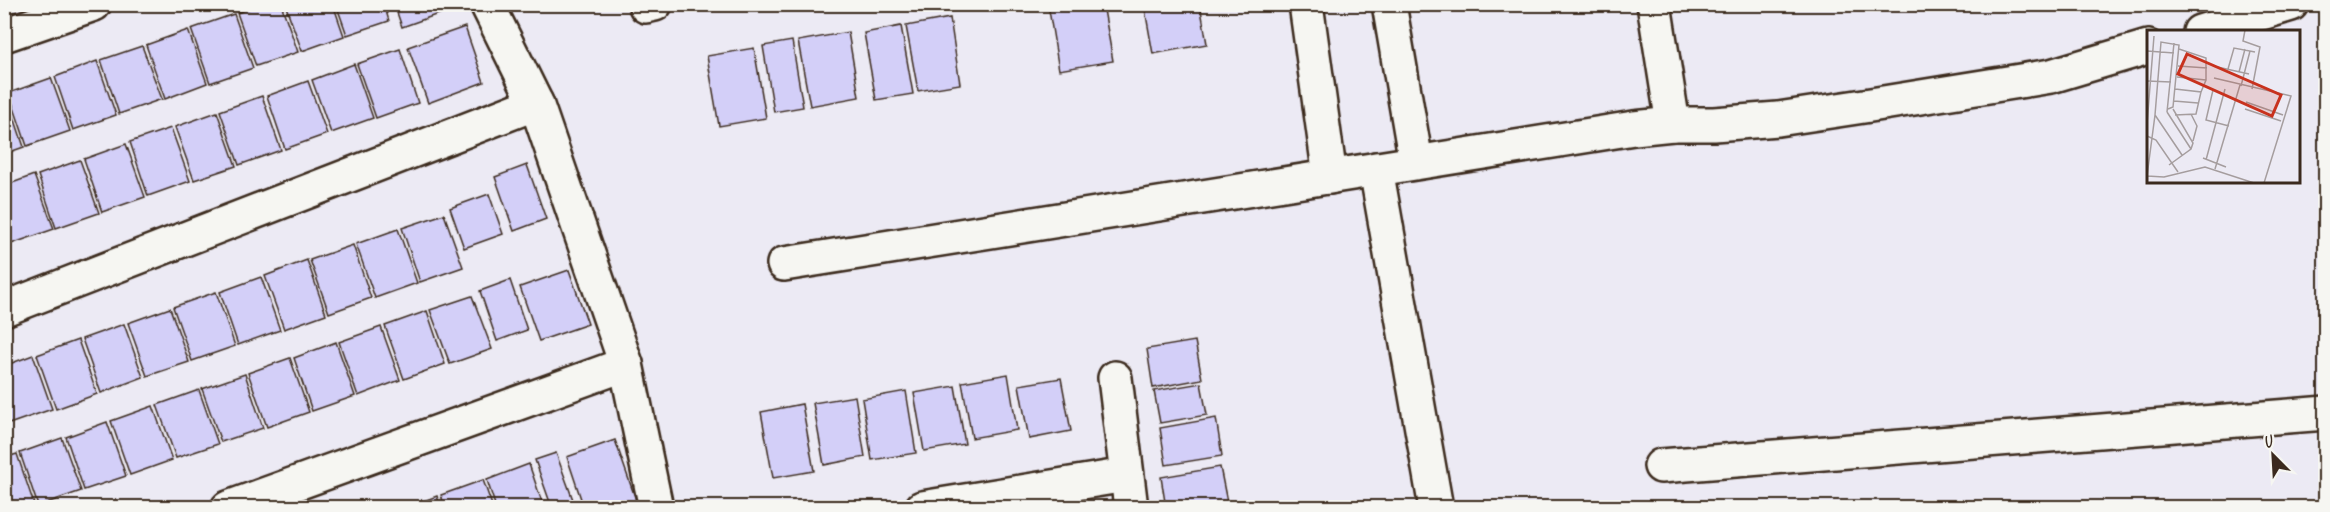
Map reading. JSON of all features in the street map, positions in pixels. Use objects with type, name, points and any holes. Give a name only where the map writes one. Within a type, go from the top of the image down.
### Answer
[{"type":"street","points":[[4,35],[94,4]]},
{"type":"street","points":[[487,4],[536,103],[626,364],[656,507]]},
{"type":"street","points":[[1306,4],[1330,177]]},
{"type":"street","points":[[1389,4],[1416,162]]},
{"type":"street","points":[[1654,4],[1673,124]]},
{"type":"street","points":[[2206,30],[2291,4]]},
{"type":"street","points":[[784,264],[1634,128],[1778,119],[1888,102],[2051,76],[2147,47]]},
{"type":"street","points":[[4,309],[536,103]]},
{"type":"street","points":[[1376,169],[1436,507]]},
{"type":"street","points":[[228,507],[626,364]]},
{"type":"street","points":[[1115,378],[1131,507]]},
{"type":"street","points":[[1661,466],[2325,413]]},
{"type":"street","points":[[922,507],[1126,475]]},
{"type":"building","points":[[262,4],[281,4],[298,52],[256,66],[237,13]]},
{"type":"building","points":[[285,4],[333,4],[344,36],[302,51]]},
{"type":"building","points":[[336,4],[384,4],[389,21],[347,35]]},
{"type":"building","points":[[394,4],[457,4],[458,7],[402,27]]},
{"type":"building","points":[[1048,4],[1103,4],[1113,61],[1059,70]]},
{"type":"building","points":[[1144,4],[1200,4],[1207,44],[1153,54]]},
{"type":"building","points":[[234,14],[253,68],[210,83],[191,29]]},
{"type":"building","points":[[950,18],[960,84],[918,91],[906,26]]},
{"type":"building","points":[[901,26],[913,94],[876,100],[864,33]]},
{"type":"building","points":[[465,27],[484,82],[428,103],[408,47]]},
{"type":"building","points":[[188,30],[207,83],[165,99],[146,45]]},
{"type":"building","points":[[848,32],[859,97],[810,106],[798,41]]},
{"type":"building","points":[[792,41],[803,107],[774,112],[763,46]]},
{"type":"building","points":[[142,46],[162,99],[119,114],[101,60]]},
{"type":"building","points":[[754,48],[766,118],[719,126],[707,56]]},
{"type":"building","points":[[400,49],[418,103],[376,118],[357,64]]},
{"type":"building","points":[[97,61],[116,115],[73,130],[55,77]]},
{"type":"building","points":[[354,64],[373,118],[331,133],[312,80]]},
{"type":"building","points":[[51,78],[70,131],[27,146],[9,93]]},
{"type":"building","points":[[308,81],[327,134],[285,149],[267,96]]},
{"type":"building","points":[[6,93],[24,147],[4,154],[4,94]]},
{"type":"building","points":[[262,96],[281,150],[239,165],[220,111]]},
{"type":"building","points":[[217,112],[236,166],[194,180],[175,127]]},
{"type":"building","points":[[171,128],[190,181],[148,196],[130,142]]},
{"type":"building","points":[[126,144],[145,197],[102,212],[84,159]]},
{"type":"building","points":[[80,160],[99,213],[56,228],[38,175]]},
{"type":"building","points":[[527,165],[546,219],[514,231],[495,177]]},
{"type":"building","points":[[34,175],[54,229],[11,244],[4,225],[4,186]]},
{"type":"building","points":[[489,194],[503,234],[464,248],[450,208]]},
{"type":"building","points":[[444,214],[463,267],[420,282],[402,228]]},
{"type":"building","points":[[398,229],[417,283],[375,298],[356,244]]},
{"type":"building","points":[[353,245],[371,298],[329,313],[310,260]]},
{"type":"building","points":[[307,260],[326,314],[284,329],[265,276]]},
{"type":"building","points":[[569,270],[588,324],[539,341],[520,287]]},
{"type":"building","points":[[261,277],[280,330],[238,345],[220,292]]},
{"type":"building","points":[[510,280],[527,330],[497,341],[480,291]]},
{"type":"building","points":[[216,292],[235,346],[192,361],[173,307]]},
{"type":"building","points":[[472,296],[492,349],[450,364],[430,310]]},
{"type":"building","points":[[170,308],[189,362],[147,376],[128,323]]},
{"type":"building","points":[[427,311],[445,364],[404,379],[385,326]]},
{"type":"building","points":[[124,324],[143,377],[101,393],[82,339]]},
{"type":"building","points":[[381,327],[400,380],[358,396],[339,342]]},
{"type":"building","points":[[78,340],[97,394],[56,409],[37,355]]},
{"type":"building","points":[[1195,341],[1202,379],[1153,388],[1147,349]]},
{"type":"building","points":[[336,342],[355,396],[312,411],[294,358]]},
{"type":"building","points":[[33,355],[52,409],[9,424],[4,410],[4,366]]},
{"type":"building","points":[[290,358],[309,412],[267,427],[248,373]]},
{"type":"building","points":[[245,374],[263,428],[221,442],[202,389]]},
{"type":"building","points":[[1008,374],[1017,430],[972,438],[962,382]]},
{"type":"building","points":[[1061,378],[1071,431],[1029,439],[1019,385]]},
{"type":"building","points":[[1201,383],[1207,415],[1160,423],[1154,391]]},
{"type":"building","points":[[955,386],[965,444],[924,451],[914,393]]},
{"type":"building","points":[[199,390],[218,444],[176,458],[157,405]]},
{"type":"building","points":[[906,391],[916,453],[872,460],[862,399]]},
{"type":"building","points":[[855,396],[865,457],[824,465],[813,403]]},
{"type":"building","points":[[802,404],[814,471],[773,478],[761,412]]},
{"type":"building","points":[[153,406],[172,460],[130,475],[111,421]]},
{"type":"building","points":[[1216,418],[1222,456],[1166,465],[1160,428]]},
{"type":"building","points":[[107,422],[126,476],[84,490],[66,437]]},
{"type":"building","points":[[62,438],[81,491],[38,506],[20,453]]},
{"type":"building","points":[[615,440],[637,503],[624,508],[584,508],[567,457]]},
{"type":"building","points":[[556,453],[576,508],[552,508],[535,460]]},
{"type":"building","points":[[17,454],[35,508],[4,508],[4,458]]},
{"type":"building","points":[[529,464],[544,508],[496,508],[487,480]]},
{"type":"building","points":[[1220,467],[1227,502],[1195,508],[1166,508],[1161,477]]},
{"type":"building","points":[[483,480],[493,508],[445,508],[441,495]]},
{"type":"building","points":[[437,496],[441,508],[405,508]]}]
